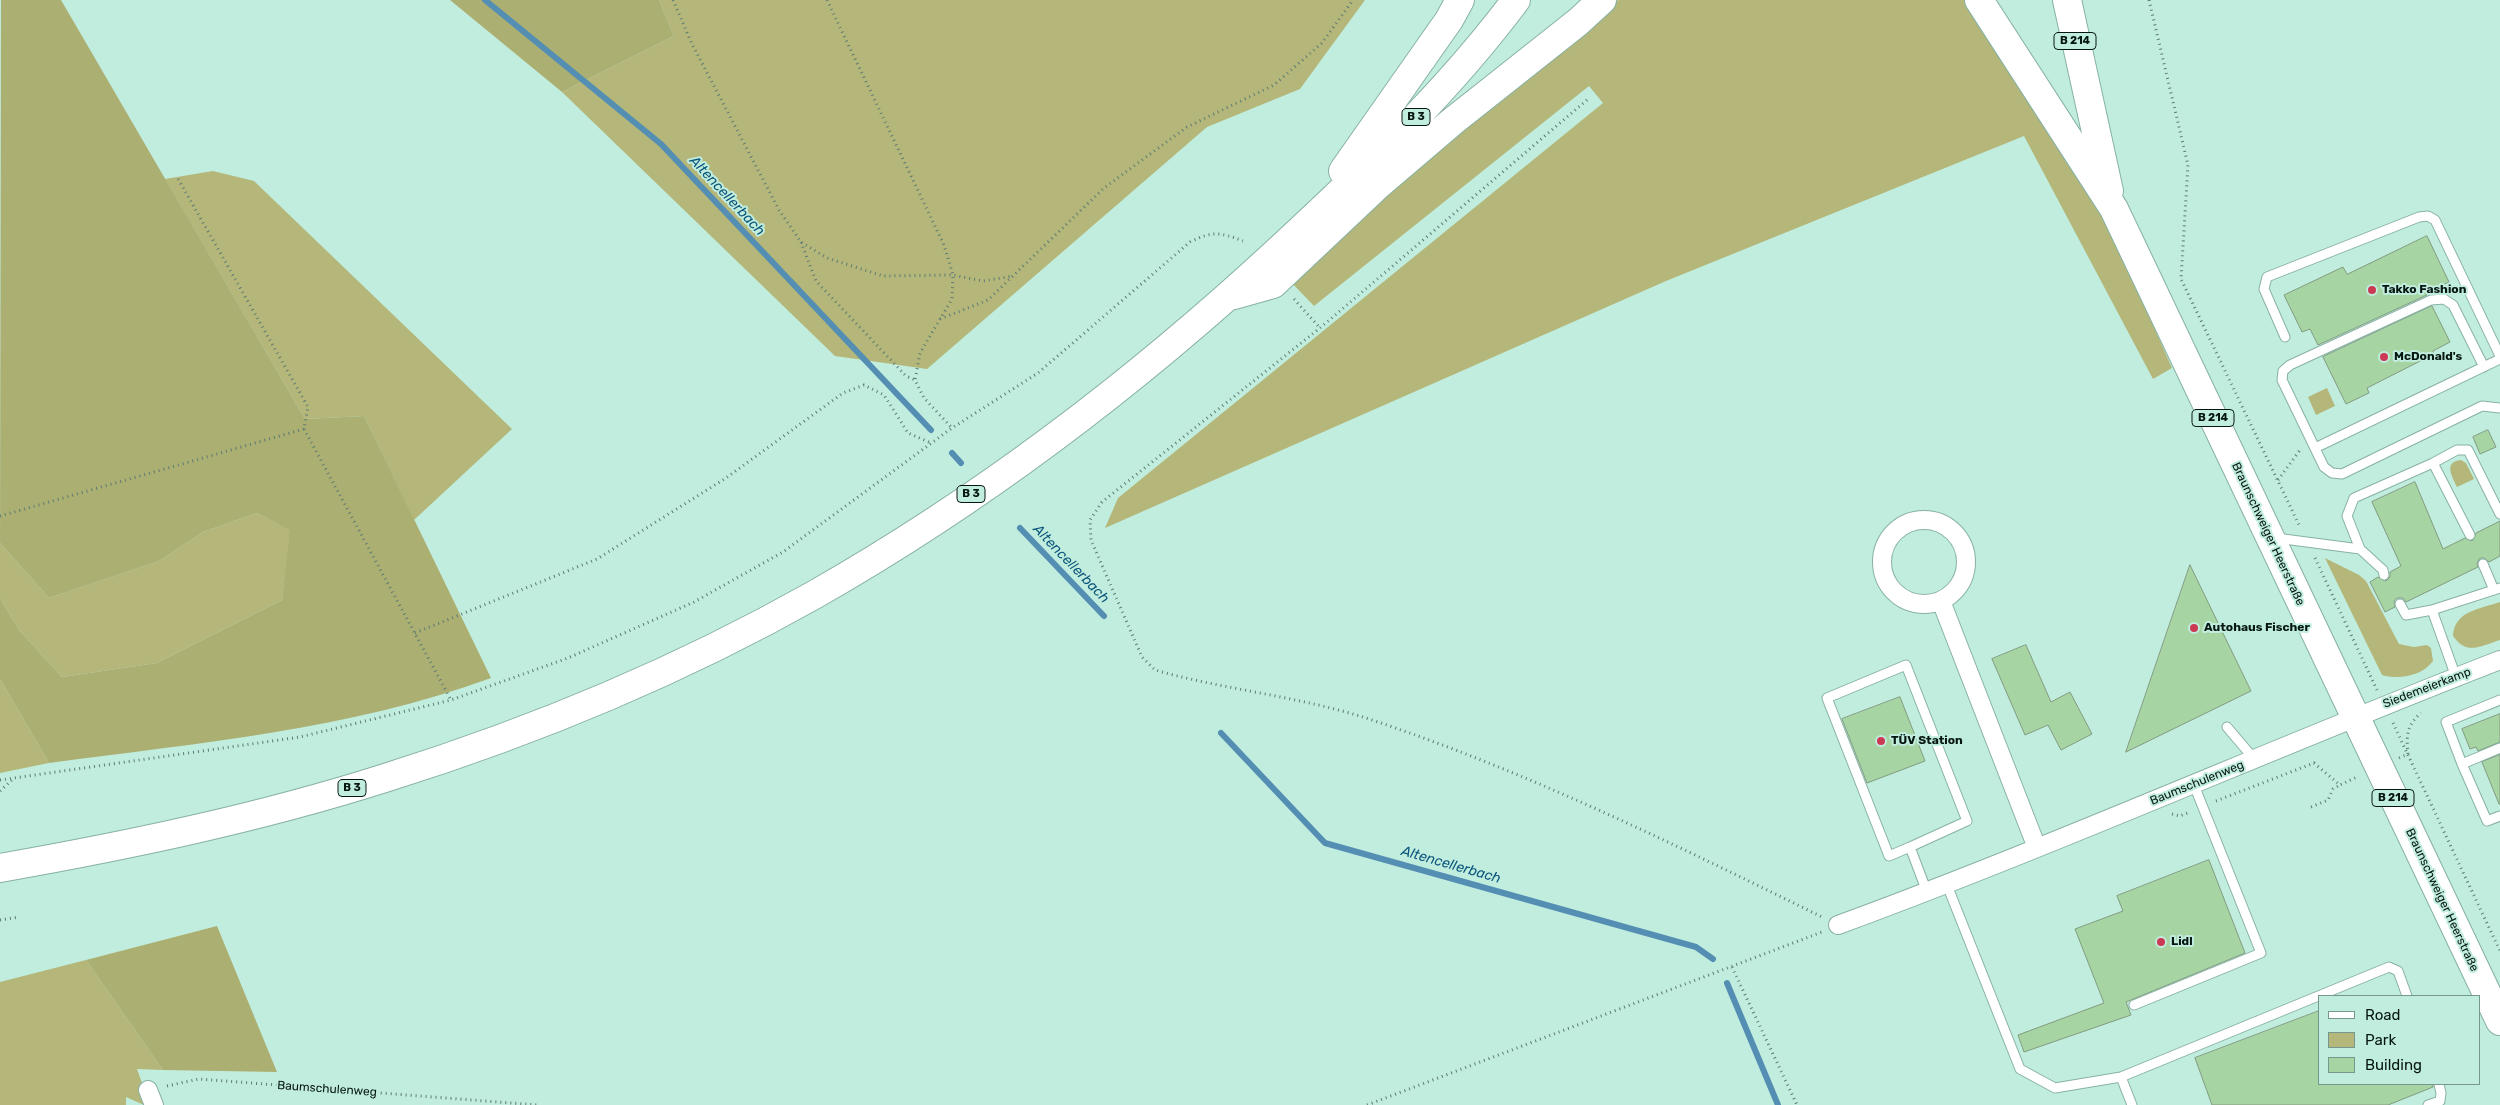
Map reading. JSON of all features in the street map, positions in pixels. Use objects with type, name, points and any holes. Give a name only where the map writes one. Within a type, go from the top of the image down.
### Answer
[{"type":"main road","points":[[1305,225],[1449,20],[1460,0]]},
{"type":"main road","name":"B 3","points":[[0,868],[194,830],[274,810],[386,778],[501,738],[617,692],[718,645],[815,594],[932,521],[988,483],[1103,400],[1230,296],[1410,124],[1468,62],[1516,0]]},
{"type":"main road","points":[[1230,296],[1273,284],[1378,185],[1453,121],[1578,22],[1602,0]]},
{"type":"main road","name":"B 214","points":[[1979,0],[2114,209]]},
{"type":"main road","name":"B 214","points":[[2067,0],[2114,209]]},
{"type":"main road","name":"Braunschweiger Heerstraße","points":[[2114,209],[2500,1022]]},
{"type":"street","points":[[1929,520],[1940,522],[1957,536],[1963,545],[1966,556],[1963,578],[1950,596],[1940,601],[1930,604],[1908,602],[1898,596],[1884,579],[1881,557],[1884,546],[1894,532],[1907,523],[1929,520]]},
{"type":"street","points":[[1940,601],[2037,848]]},
{"type":"street","name":"Siedemeierkamp","points":[[2355,718],[2500,660]]},
{"type":"street","name":"Baumschulenweg","points":[[1838,926],[2194,785],[2355,718]]},
{"type":"lane","points":[[2285,337],[2264,289],[2267,278],[2419,217],[2428,216],[2435,220],[2500,358],[2315,448]]},
{"type":"lane","points":[[2484,367],[2453,305],[2444,299],[2431,300],[2290,365],[2283,371],[2282,380],[2324,467],[2332,473],[2342,474],[2482,406],[2500,408]]},
{"type":"lane","points":[[2384,575],[2383,570],[2360,549],[2347,516],[2354,498],[2433,463],[2457,450],[2468,450],[2500,514]]},
{"type":"lane","points":[[2433,463],[2470,536]]},
{"type":"lane","points":[[2270,538],[2360,549]]},
{"type":"lane","points":[[2400,604],[2406,615],[2432,610],[2497,589],[2483,564]]},
{"type":"lane","points":[[2432,610],[2456,677]]},
{"type":"lane","points":[[1906,665],[1967,822],[1910,847],[1889,856],[1827,698],[1906,665]]},
{"type":"lane","points":[[2500,700],[2446,722],[2487,821],[2500,816]]},
{"type":"lane","points":[[2227,727],[2255,760]]},
{"type":"lane","points":[[2462,764],[2500,748]]},
{"type":"lane","points":[[2134,1005],[2261,953],[2194,785]]},
{"type":"lane","points":[[1910,847],[1927,892]]},
{"type":"lane","points":[[1947,884],[2020,1069],[2054,1088],[2121,1077],[2318,996]]},
{"type":"lane","points":[[2321,995],[2389,967],[2398,971],[2407,995]]},
{"type":"lane","points":[[2121,1077],[2132,1105]]},
{"type":"lane","points":[[2428,1105],[2440,1101],[2439,1085]]},
{"type":"path","points":[[673,0],[692,44],[780,210],[801,242],[816,281],[906,376],[915,380]]},
{"type":"path","points":[[828,0],[944,245],[953,275],[952,299],[920,354],[915,380],[924,398],[952,428]]},
{"type":"path","points":[[940,320],[988,300],[1104,188],[1187,127],[1274,85],[1322,43],[1353,0]]},
{"type":"path","points":[[2149,0],[2188,165],[2180,279],[2308,542],[2500,950]]},
{"type":"path","points":[[1587,100],[1320,328],[1102,502],[1090,520],[1091,540],[1142,657],[1155,670],[1182,678],[1246,689],[1367,718],[1517,774],[1674,844],[1838,926]]},
{"type":"path","points":[[177,177],[308,407],[304,429],[451,700]]},
{"type":"path","points":[[0,780],[300,737],[451,700],[568,658],[694,602],[783,552],[952,428],[1038,373],[1190,242],[1208,233],[1226,234],[1243,241]]},
{"type":"path","points":[[801,242],[827,258],[883,276],[953,275],[983,281],[1015,276]]},
{"type":"path","points":[[1294,299],[1320,328]]},
{"type":"path","points":[[415,633],[597,559],[726,478],[843,393],[864,385],[884,395],[908,433],[931,443]]},
{"type":"path","points":[[2278,480],[2303,446],[2305,428]]},
{"type":"path","points":[[0,516],[304,429]]},
{"type":"path","points":[[2408,754],[2406,733],[2413,720],[2426,708]]},
{"type":"path","points":[[2310,807],[2328,800],[2333,789],[2408,754]]},
{"type":"path","points":[[2171,814],[2180,816],[2314,763],[2340,786]]},
{"type":"path","points":[[0,791],[15,778]]},
{"type":"path","points":[[0,920],[18,917]]},
{"type":"path","points":[[1367,1105],[1838,926]]},
{"type":"path","points":[[1732,967],[1796,1105]]},
{"type":"path","name":"Baumschulenweg","points":[[151,1098],[199,1079],[537,1105]]},
{"type":"green space","points":[[1,0],[61,0],[305,419],[364,416],[491,678],[437,696],[328,722],[217,741],[49,763],[0,679],[0,598],[19,630],[62,677],[157,663],[282,600],[290,530],[257,513],[203,532],[159,561],[49,598],[0,543]]},
{"type":"green space","points":[[450,0],[659,0],[674,36],[562,92]]},
{"type":"green space","points":[[659,0],[1365,0],[1300,89],[1207,127],[927,369],[835,356],[562,92],[674,36]]},
{"type":"green space","points":[[1618,0],[1970,0],[2104,214],[2172,368],[2153,379],[2024,136],[1666,281],[1105,528],[1118,498],[1603,103],[1589,86],[1314,306],[1286,277],[1462,127],[1583,33]]},
{"type":"green space","points":[[213,171],[254,181],[512,429],[414,520],[364,416],[305,419],[165,179]]},
{"type":"green space","points":[[2327,388],[2335,406],[2316,415],[2308,397]]},
{"type":"green space","points":[[2461,460],[2466,463],[2474,479],[2457,487],[2450,470],[2455,461]]},
{"type":"green space","points":[[257,513],[291,530],[282,600],[157,663],[62,677],[19,630],[0,598],[0,543],[49,598],[159,561],[203,532]]},
{"type":"green space","points":[[2325,558],[2359,575],[2366,581],[2399,644],[2414,647],[2427,645],[2431,648],[2433,661],[2428,666],[2410,676],[2382,675]]},
{"type":"green space","points":[[2500,602],[2500,640],[2480,647],[2469,648],[2463,646],[2453,636],[2454,628],[2463,616],[2469,612]]},
{"type":"green space","points":[[0,679],[49,763],[0,773]]},
{"type":"green space","points":[[217,926],[277,1072],[163,1070],[86,960]]},
{"type":"green space","points":[[86,960],[163,1070],[137,1069],[150,1105],[144,1105],[126,1097],[126,1105],[0,1105],[0,982]]},
{"type":"building","name":"Takko Fashion","points":[[2427,236],[2449,282],[2425,293],[2427,295],[2318,345],[2310,329],[2302,332],[2284,295],[2343,267],[2347,274]]},
{"type":"building","name":"McDonald's","points":[[2432,306],[2450,342],[2433,351],[2434,354],[2367,388],[2369,393],[2346,404],[2323,357]]},
{"type":"building","points":[[2488,430],[2496,447],[2480,454],[2473,437]]},
{"type":"building","points":[[2415,482],[2443,549],[2465,538],[2472,541],[2476,533],[2500,521],[2500,556],[2489,562],[2484,558],[2480,558],[2477,563],[2478,567],[2406,602],[2403,598],[2397,598],[2394,601],[2395,607],[2385,612],[2370,582],[2378,577],[2386,581],[2390,577],[2390,572],[2401,566],[2372,502]]},
{"type":"building","name":"Autohaus Fischer","points":[[2190,565],[2251,691],[2126,752]]},
{"type":"building","points":[[2026,645],[2051,702],[2070,692],[2092,734],[2061,750],[2048,725],[2025,735],[1992,659]]},
{"type":"building","name":"TÜV Station","points":[[1900,697],[1925,761],[1867,783],[1842,719]]},
{"type":"building","points":[[2500,714],[2500,742],[2478,751],[2476,747],[2470,749],[2462,729]]},
{"type":"building","points":[[2500,755],[2500,804],[2499,804],[2482,762]]},
{"type":"building","name":"Lidl","points":[[2209,860],[2245,953],[2126,1002],[2131,1015],[2024,1052],[2018,1035],[2104,1003],[2075,929],[2123,911],[2117,896]]},
{"type":"building","points":[[2318,1011],[2318,1085],[2433,1085],[2433,1087],[2388,1105],[2212,1105],[2195,1058]]},
{"type":"waterway","name":"Altencellerbach","points":[[485,0],[661,144],[931,430]]},
{"type":"waterway","name":"Altencellerbach","points":[[952,453],[961,463]]},
{"type":"waterway","name":"Altencellerbach","points":[[1020,528],[1104,616]]},
{"type":"waterway","name":"Altencellerbach","points":[[1221,733],[1325,843],[1696,947],[1713,959]]},
{"type":"waterway","name":"Altencellerbach","points":[[1727,983],[1778,1105]]},
{"type":"place","name":"Takko Fashion","points":[[2372,290]]},
{"type":"place","name":"McDonald's","points":[[2384,357]]},
{"type":"place","name":"Autohaus Fischer","points":[[2194,628]]},
{"type":"place","name":"TÜV Station","points":[[1881,741]]},
{"type":"place","name":"Lidl","points":[[2161,942]]}]
